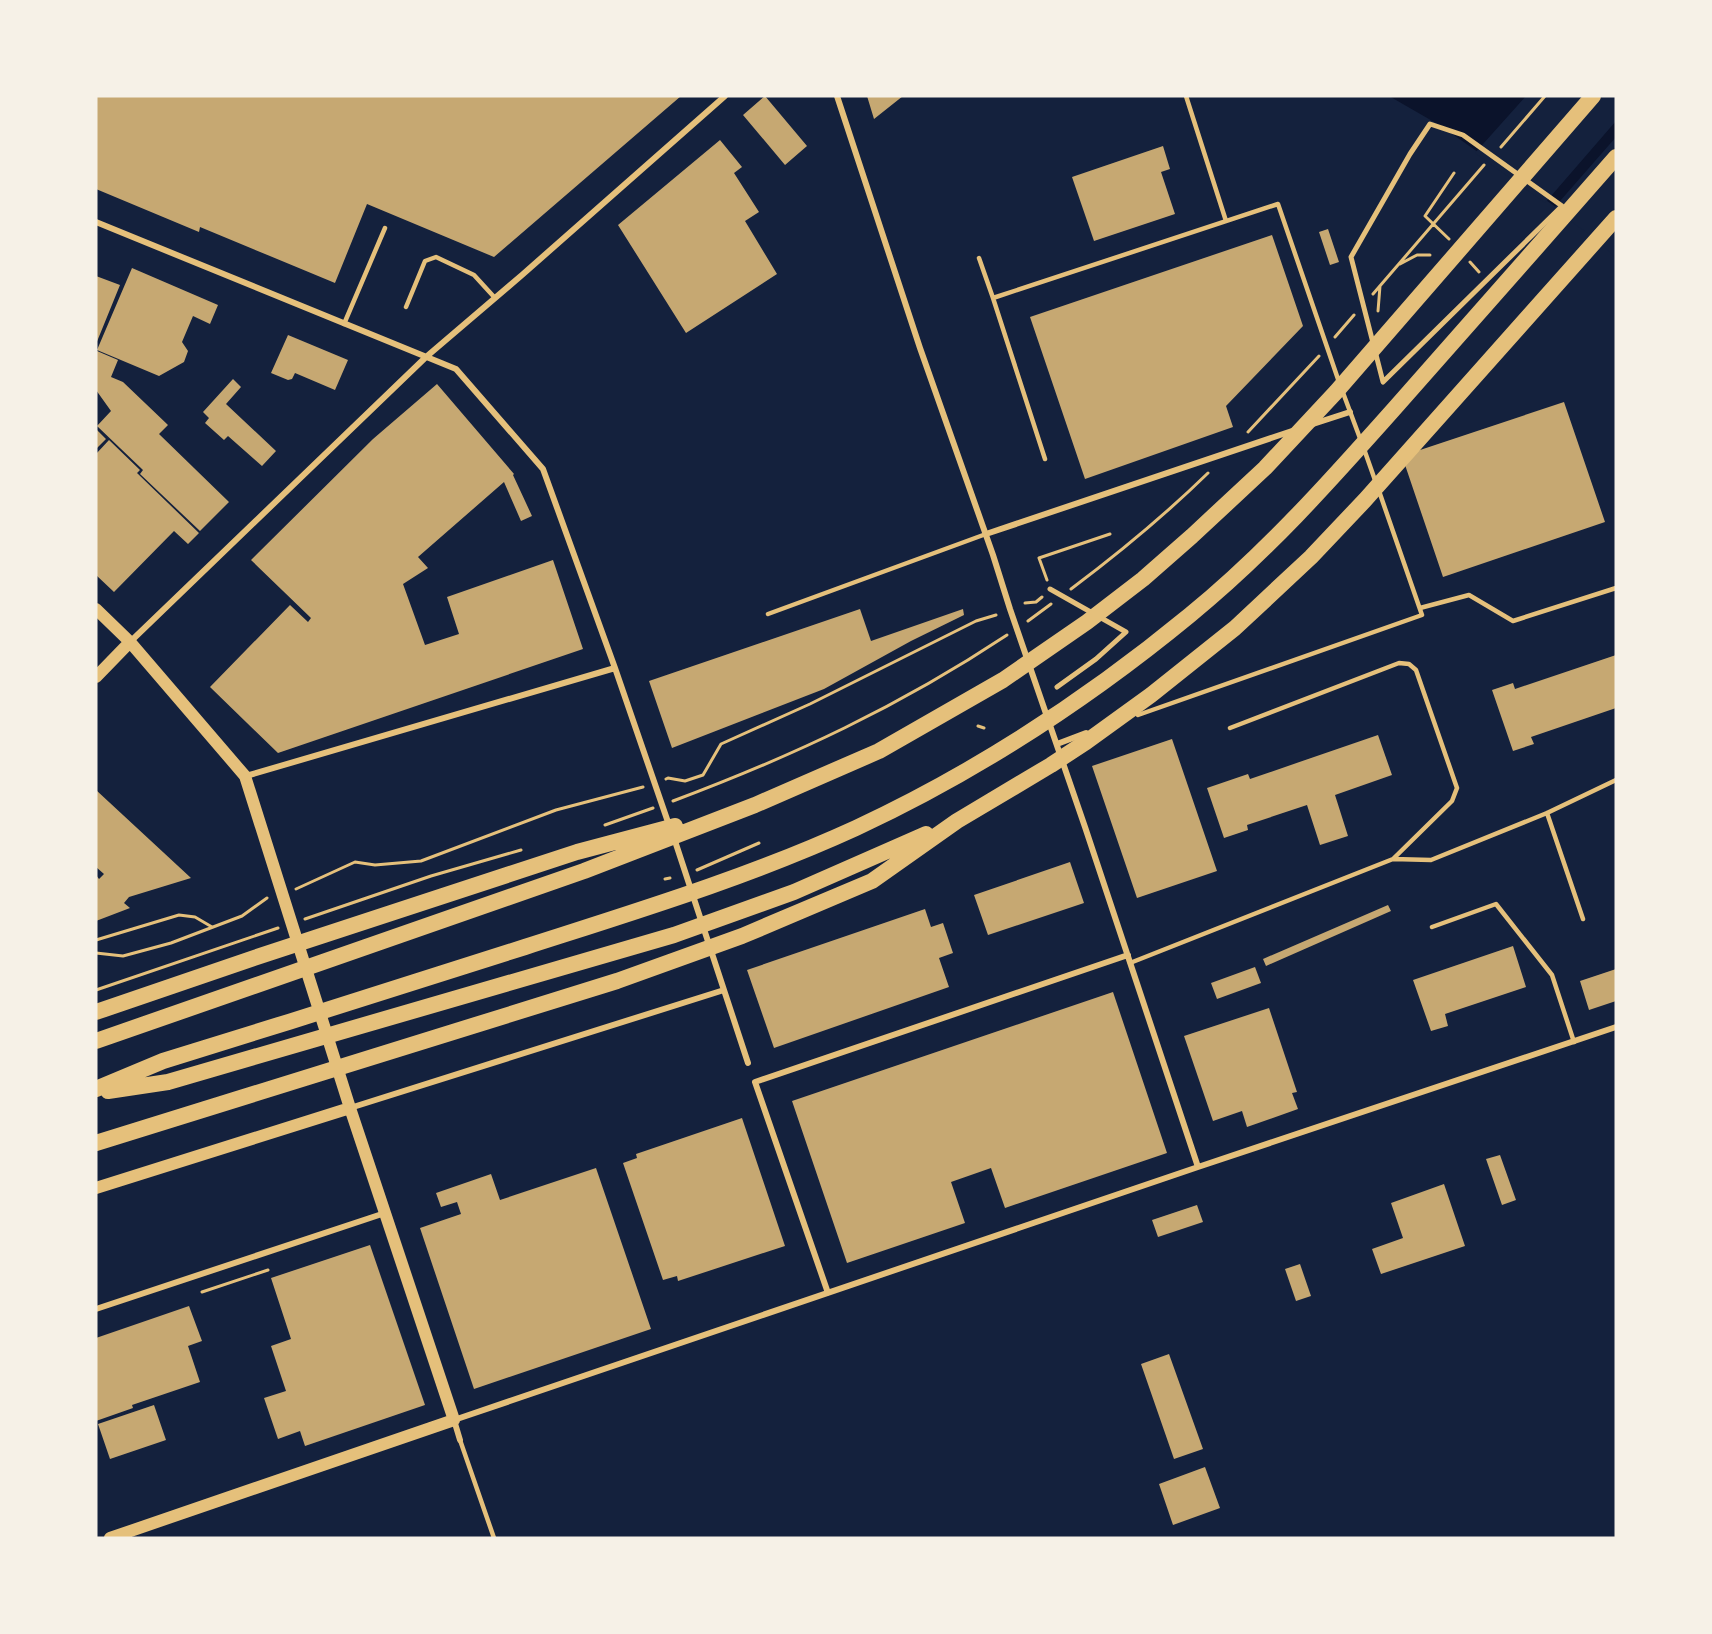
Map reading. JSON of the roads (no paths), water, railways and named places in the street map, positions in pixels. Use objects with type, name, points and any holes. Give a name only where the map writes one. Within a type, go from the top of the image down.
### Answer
[{"type":"highway","points":[[96,1041],[584,871],[755,805],[879,751],[974,698],[1087,621],[1168,557],[1266,468],[1311,420],[1593,96]]},
{"type":"highway","points":[[96,1091],[163,1061],[696,892],[758,869],[882,815],[1029,733],[1126,664],[1213,596],[1311,502],[1616,157]]},
{"type":"highway","points":[[96,1143],[617,981],[724,943],[872,881],[957,821],[1086,742],[1151,696],[1235,628],[1311,557],[1358,508],[1616,218]]},
{"type":"highway","points":[[96,1012],[577,852],[755,805]]},
{"type":"highway","points":[[96,1091],[168,1082],[674,935],[761,904],[957,821]]},
{"type":"main road","points":[[96,609],[130,642],[245,776],[350,1108],[454,1420],[110,1538]]},
{"type":"main road","points":[[96,677],[130,642]]},
{"type":"main road","points":[[96,1188],[350,1108]]},
{"type":"street","points":[[130,642],[426,357],[725,96]]},
{"type":"street","points":[[837,96],[920,348],[986,534],[1198,1167]]},
{"type":"street","points":[[1430,124],[1463,135],[1562,206],[1383,382],[1351,257],[1410,154],[1430,124]]},
{"type":"street","points":[[96,222],[456,369],[543,469],[615,668],[748,1063]]},
{"type":"street","points":[[986,534],[1350,412]]},
{"type":"street","points":[[1050,589],[1126,632],[1096,659],[1057,687]]},
{"type":"street","points":[[245,776],[615,668]]},
{"type":"street","points":[[1057,744],[1138,715]]},
{"type":"street","points":[[828,1293],[755,1082],[1128,955]]},
{"type":"street","points":[[350,1108],[724,990]]},
{"type":"street","points":[[460,1440],[454,1420],[1616,1027]]},
{"type":"street","points":[[96,1309],[385,1213]]},
{"type":"lane","points":[[1185,96],[1226,221]]},
{"type":"lane","points":[[993,298],[1278,204],[1420,608],[1422,615],[1138,715]]},
{"type":"lane","points":[[344,324],[385,228]]},
{"type":"lane","points":[[406,307],[425,261],[436,257],[474,275],[495,298]]},
{"type":"lane","points":[[979,258],[1045,459]]},
{"type":"lane","points":[[768,614],[986,534]]},
{"type":"lane","points":[[1420,608],[1469,595],[1514,621],[1616,588]]},
{"type":"lane","points":[[1131,963],[1393,859],[1452,801],[1457,788],[1416,670],[1409,664],[1399,663],[1230,728]]},
{"type":"lane","points":[[1393,859],[1431,860],[1547,813],[1616,780]]},
{"type":"lane","points":[[1547,813],[1583,919]]},
{"type":"lane","points":[[1432,927],[1496,904],[1552,975],[1574,1042]]},
{"type":"lane","points":[[460,1440],[494,1538]]},
{"type":"water","points":[[1389,96],[1616,96],[1616,256],[1601,239],[1441,126]]}]
